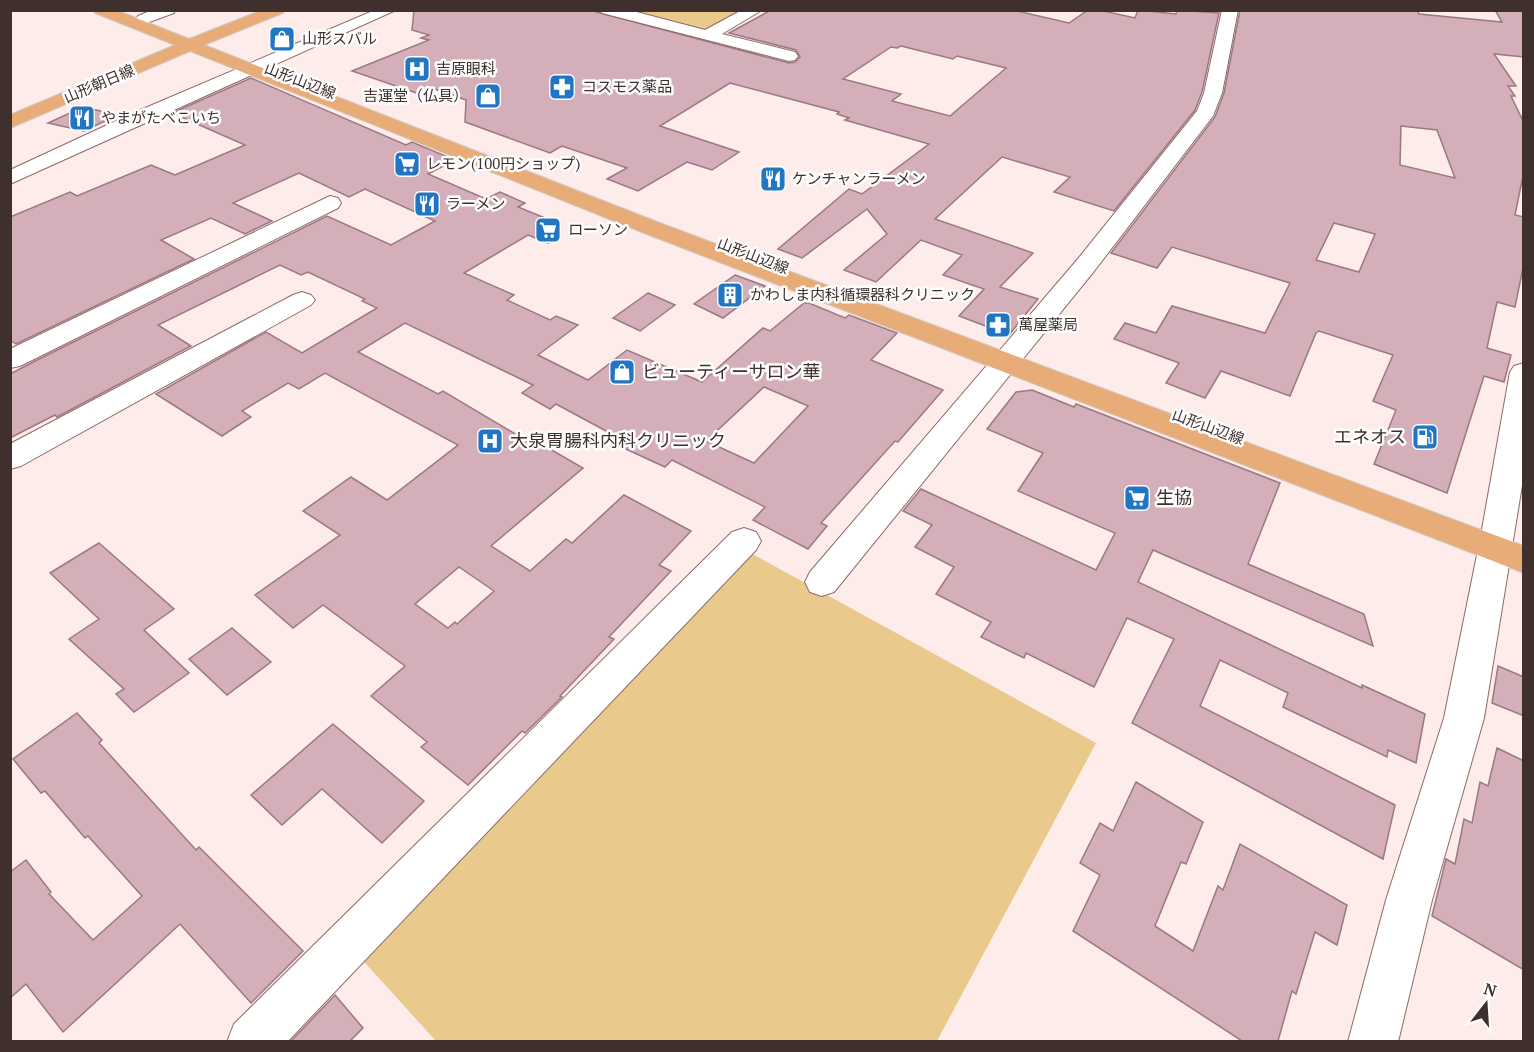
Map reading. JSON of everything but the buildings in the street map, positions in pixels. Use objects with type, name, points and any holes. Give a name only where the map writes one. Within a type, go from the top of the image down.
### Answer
[{"type":"main road","points":[[100,10],[188,41],[277,10]]},
{"type":"main road","points":[[125,10],[188,41]]},
{"type":"main road","points":[[188,41],[259,10]]},
{"type":"main road","name":"山形山辺線","points":[[188,41],[1007,358],[1510,547]]},
{"type":"main road","name":"山形朝日線","points":[[10,112],[188,41]]},
{"type":"main road","name":"山形朝日線","points":[[10,122],[188,41]]},
{"type":"street","points":[[144,19],[168,10]]},
{"type":"street","points":[[10,178],[138,118],[389,10]]},
{"type":"street","points":[[608,10],[789,56]]},
{"type":"street","points":[[707,35],[755,10]]},
{"type":"street","points":[[822,582],[1086,265],[1206,112],[1213,93],[1230,10]]},
{"type":"street","points":[[10,360],[330,203]]},
{"type":"street","points":[[10,458],[302,300]]},
{"type":"street","points":[[1373,1041],[1409,900],[1464,718],[1510,547],[1524,372]]},
{"type":"street","points":[[252,1041],[744,541]]},
{"type":"shaded area","points":[[626,11],[747,11],[713,28],[701,29]]},
{"type":"shaded area","points":[[747,551],[1096,743],[937,1041],[436,1041],[357,954]]},
{"type":"place","name":"山形スバル","points":[[282,39]]},
{"type":"place","name":"吉原眼科","points":[[417,69]]},
{"type":"place","name":"コスモス薬品","points":[[562,87]]},
{"type":"place","name":"吉運堂（仏具）","points":[[488,96]]},
{"type":"place","name":"やまがたべこいち","points":[[82,118]]},
{"type":"place","name":"レモン(100円ショップ)","points":[[407,164]]},
{"type":"place","name":"ケンチャンラーメン","points":[[773,179]]},
{"type":"place","name":"ラーメン","points":[[427,204]]},
{"type":"place","name":"ローソン","points":[[548,230]]},
{"type":"place","name":"かわしま内科循環器科クリニック","points":[[730,295]]},
{"type":"place","name":"萬屋薬局","points":[[998,325]]},
{"type":"place","name":"ビューティーサロン華","points":[[622,372]]},
{"type":"place","name":"エネオス","points":[[1425,437]]},
{"type":"place","name":"大泉胃腸科内科クリニック","points":[[490,441]]},
{"type":"place","name":"生協","points":[[1137,498]]}]
